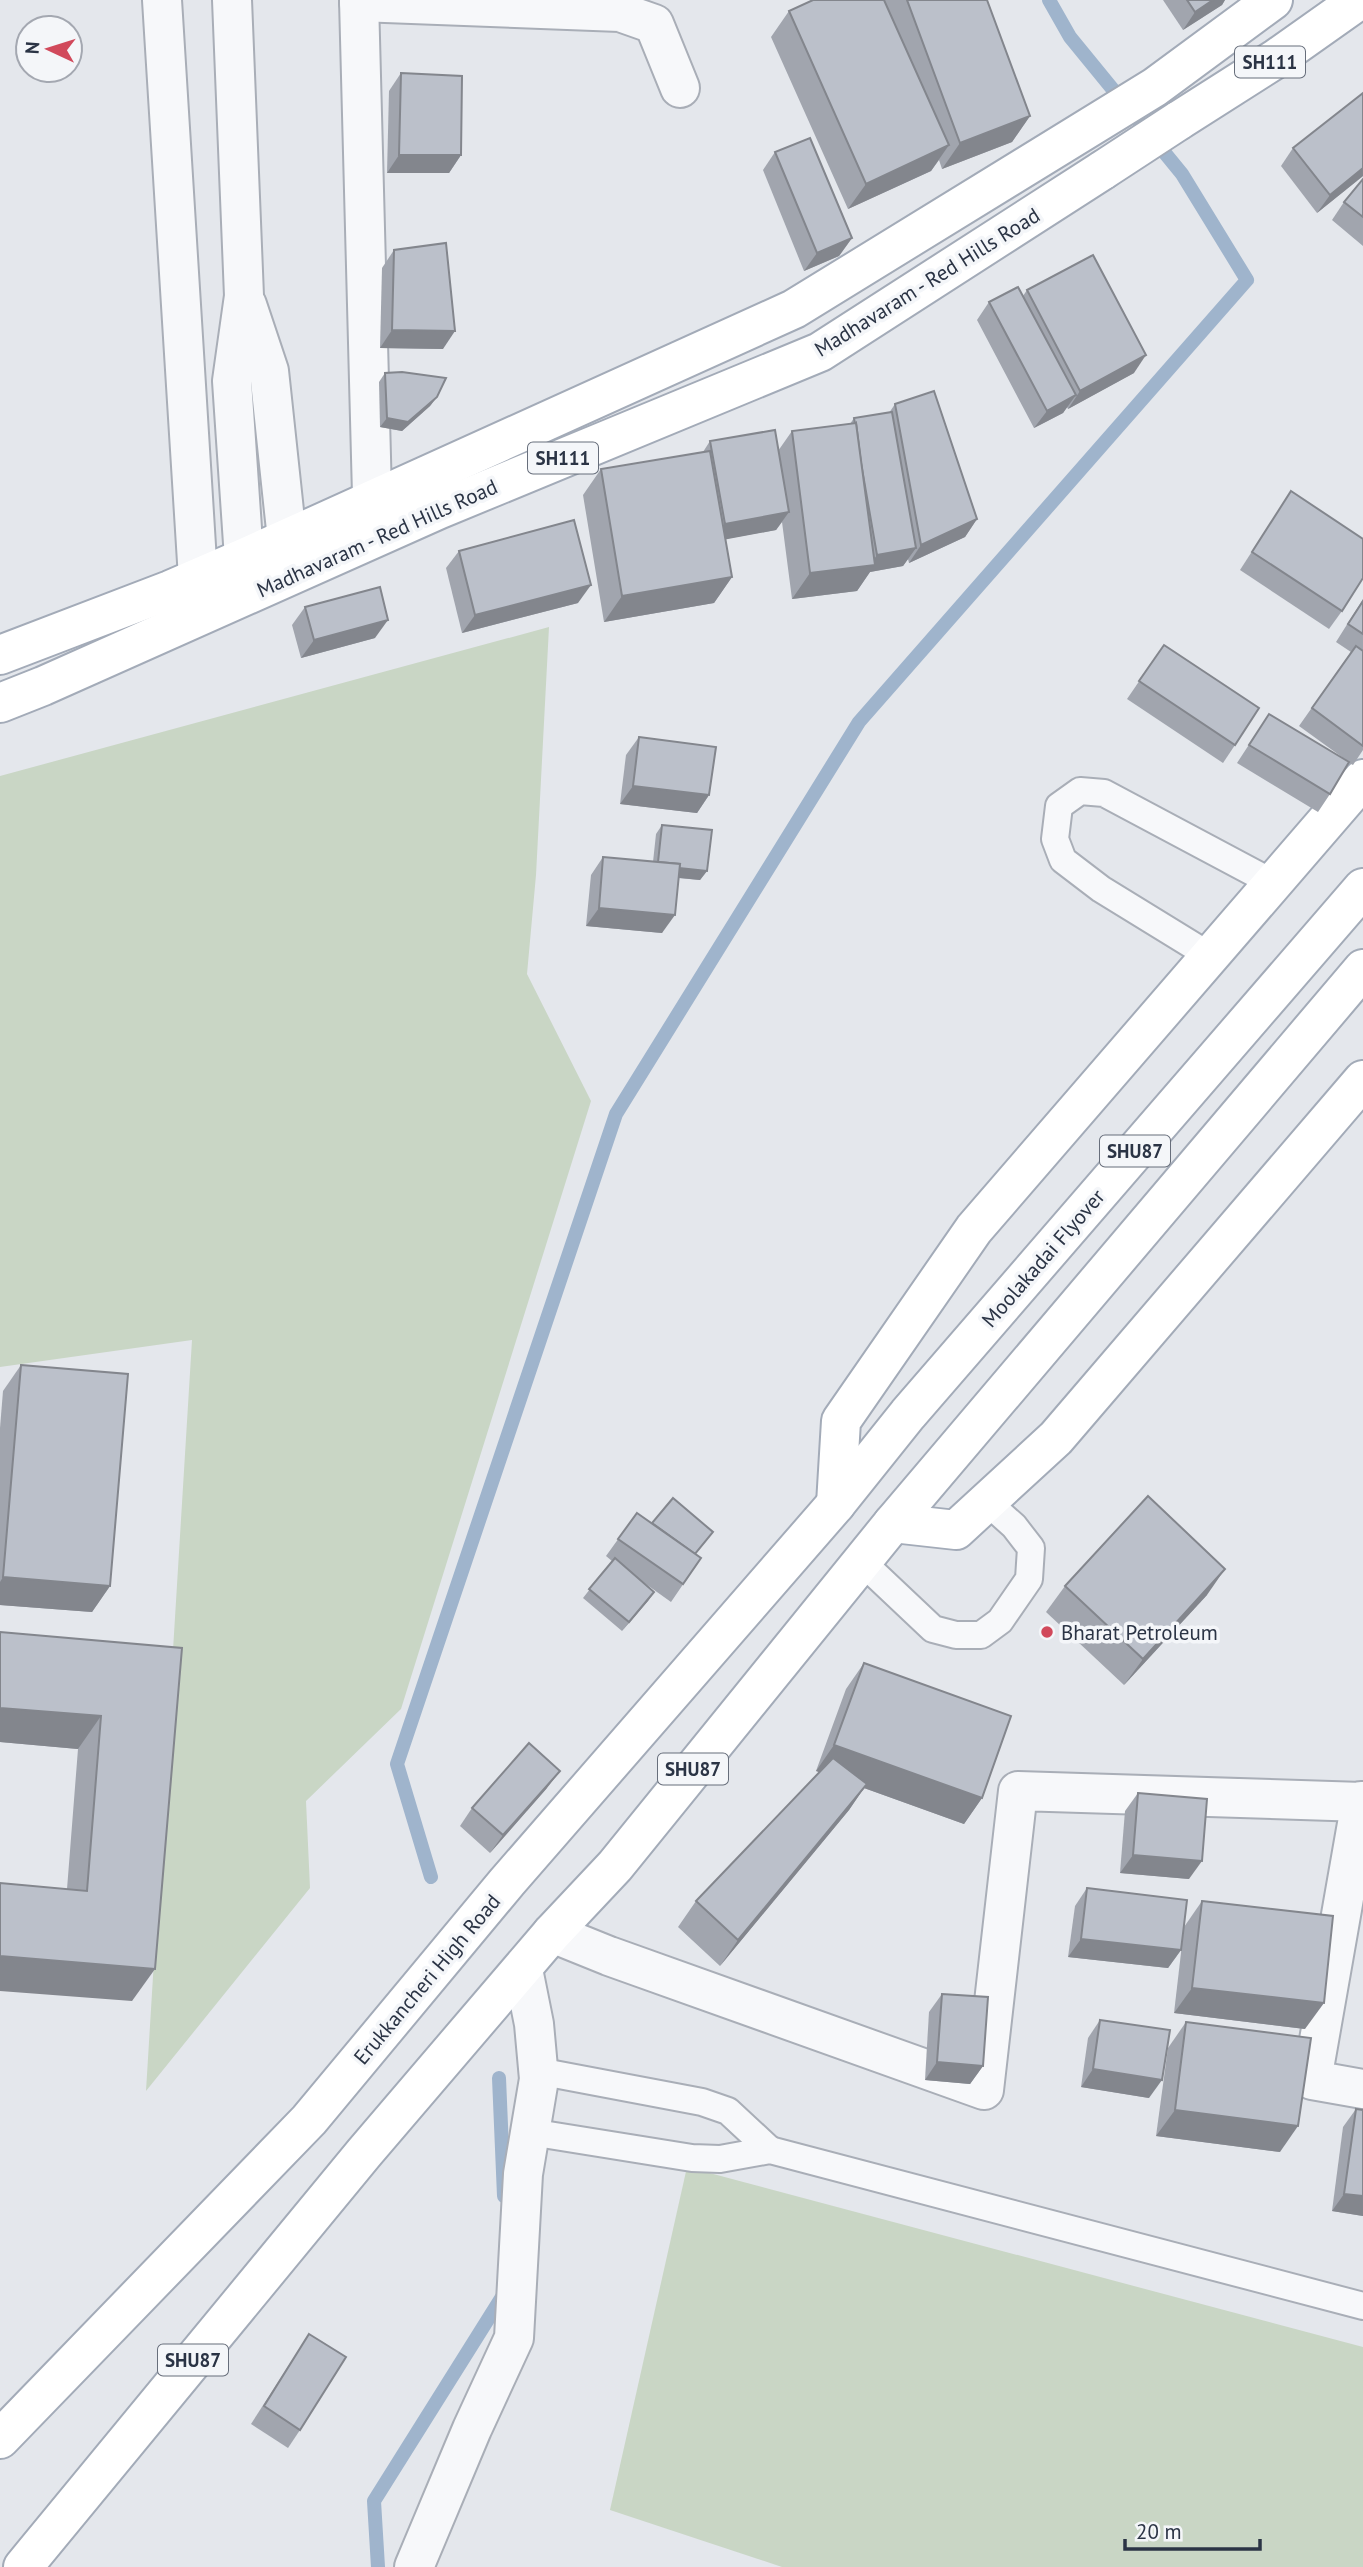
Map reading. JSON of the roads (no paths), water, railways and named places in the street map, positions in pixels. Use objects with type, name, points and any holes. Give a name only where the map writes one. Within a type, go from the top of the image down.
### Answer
[{"type":"main road","name":"Madhavaram - Red Hills Road","points":[[0,702],[56,680],[794,309],[1155,87],[1273,0]]},
{"type":"main road","name":"Madhavaram - Red Hills Road","points":[[0,655],[198,578],[287,539],[372,520],[440,509],[820,352],[1277,58],[1359,0]]},
{"type":"main road","points":[[836,1504],[841,1421],[974,1229],[1363,779]]},
{"type":"main road","name":"Moolakadai Flyover","points":[[836,1504],[908,1414],[1363,888]]},
{"type":"main road","name":"SHU87","points":[[23,2567],[364,2153],[552,1933],[615,1866],[892,1523],[1363,969]]},
{"type":"main road","points":[[892,1523],[956,1530],[1056,1438],[1363,1080]]},
{"type":"main road","name":"Erukkancheri High Road","points":[[0,2439],[309,2120],[507,1882],[836,1504]]},
{"type":"street","points":[[162,0],[198,578]]},
{"type":"street","points":[[233,0],[244,296],[232,381],[244,558]]},
{"type":"street","points":[[372,520],[359,1],[620,12],[654,24],[680,88]]},
{"type":"street","points":[[244,296],[269,371],[287,539]]},
{"type":"street","points":[[552,1933],[622,1961],[984,2090],[1018,1791],[1362,1802],[1312,2080],[1363,2090]]},
{"type":"street","points":[[414,2567],[514,2338],[523,2174],[539,2079],[534,2024],[523,1969]]},
{"type":"lane","points":[[1210,956],[1101,888],[1063,860],[1055,839],[1059,806],[1080,791],[1104,793],[1273,883]]},
{"type":"lane","points":[[862,1561],[933,1629],[956,1635],[981,1635],[1000,1621],[1029,1579],[1031,1548],[1014,1526],[986,1501]]},
{"type":"lane","points":[[538,2071],[702,2102],[728,2111],[770,2150]]},
{"type":"lane","points":[[530,2132],[692,2158],[720,2159],[770,2150],[1363,2306]]},
{"type":"waterway","points":[[431,1877],[397,1764],[616,1114],[859,722],[1247,280],[1182,174],[1070,37],[1049,0]]},
{"type":"waterway","points":[[499,2078],[504,2196]]},
{"type":"waterway","points":[[378,2567],[374,2501],[507,2289]]},
{"type":"place","name":"Bharat Petroleum","points":[[1047,1632]]}]
